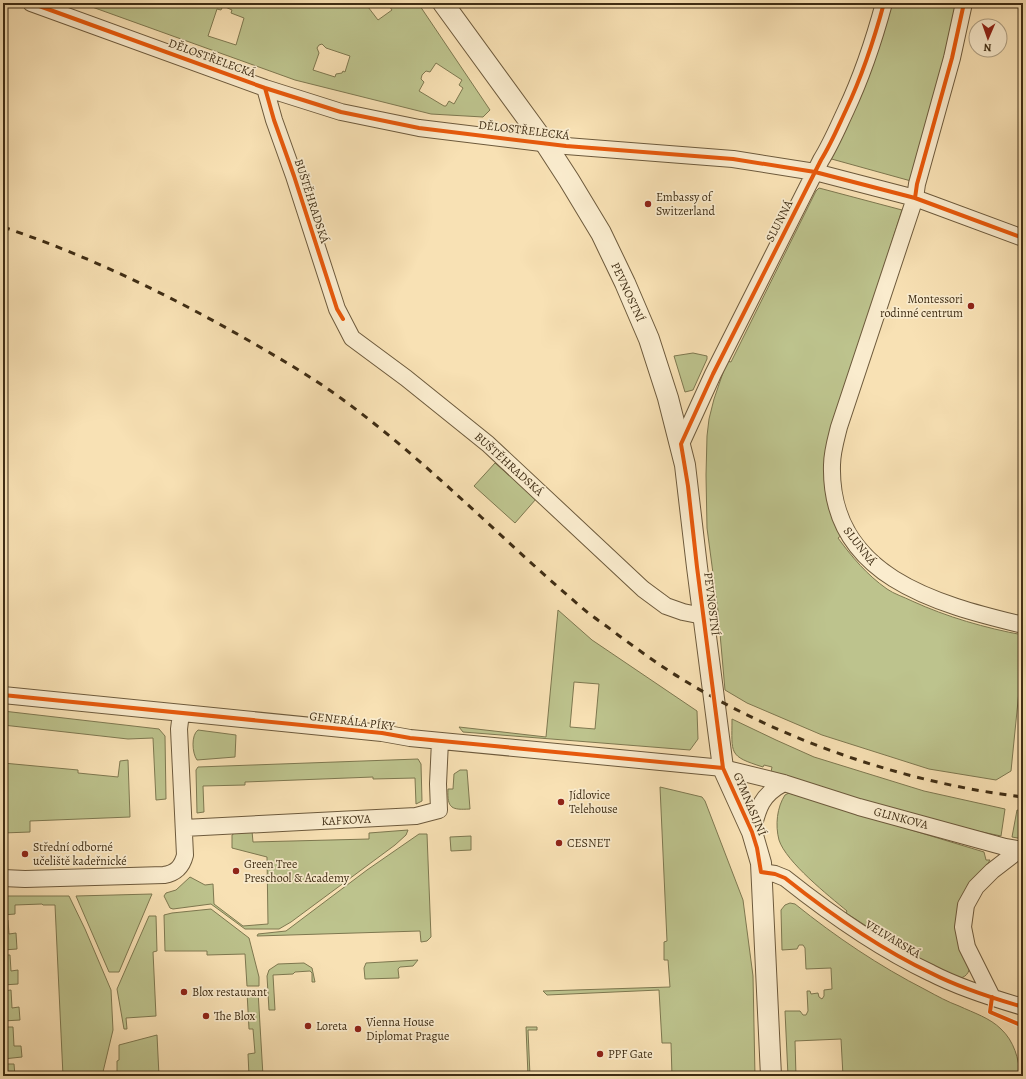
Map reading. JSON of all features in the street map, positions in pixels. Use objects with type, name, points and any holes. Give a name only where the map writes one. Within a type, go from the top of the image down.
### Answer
[{"type":"street","name":"DĚLOSTŘELECKÁ","points":[[31,3],[265,88],[341,112],[419,128],[566,146],[733,158],[815,172],[915,198],[1023,238]]},
{"type":"street","name":"PEVNOSTNÍ","points":[[443,3],[545,143],[569,180],[601,233],[635,304],[649,339],[681,444],[687,479],[723,768]]},
{"type":"street","name":"SLUNNÁ","points":[[681,444],[714,374],[821,160],[830,146],[859,81],[878,27],[884,3]]},
{"type":"street","name":"SLUNNÁ","points":[[964,3],[952,58],[917,184],[915,198],[839,426],[833,452],[832,466],[835,500],[846,530],[874,566],[886,575],[902,585],[930,598],[980,615],[1023,625]]},
{"type":"street","name":"BUŠTĚHRADSKÁ","points":[[265,88],[274,120],[337,309],[352,338],[406,378],[488,444],[643,589],[666,606],[683,612],[703,616]]},
{"type":"street","name":"GENERÁLA PÍKY","points":[[3,695],[382,733],[410,738],[723,768]]},
{"type":"street","points":[[3,878],[25,879],[164,875],[170,874],[178,869],[184,861],[185,855],[179,729],[181,713]]},
{"type":"street","name":"KAFKOVA","points":[[184,828],[416,816],[439,810],[438,784],[440,741]]},
{"type":"street","name":"GLINKOVA","points":[[723,768],[784,783],[859,807],[1021,850]]},
{"type":"street","name":"GYMNASIJNÍ","points":[[723,768],[752,832],[757,848],[761,872],[771,1076]]},
{"type":"street","points":[[752,832],[757,811],[761,802],[767,794],[784,783]]},
{"type":"street","name":"GLINKOVA","points":[[992,997],[967,947],[964,927],[966,905],[976,887],[992,870],[1021,850]]},
{"type":"street","name":"VELVARSKÁ","points":[[761,872],[775,874],[785,878],[846,922],[900,956],[938,977],[1023,1007]]},
{"type":"green space","points":[[81,3],[365,3],[378,20],[392,10],[387,3],[418,3],[490,110],[483,117],[431,114],[295,80]],"holes":[[[223,6],[232,10],[231,13],[244,18],[236,45],[208,36],[217,9],[221,10]],[[322,44],[326,48],[350,56],[345,72],[343,71],[342,73],[336,74],[335,77],[313,70],[319,53],[317,48]],[[436,63],[462,80],[459,85],[463,88],[454,104],[449,101],[446,106],[444,106],[419,91],[424,82],[421,79],[422,75],[426,71],[430,72]]]},
{"type":"green space","points":[[888,3],[959,3],[911,181],[828,158]]},
{"type":"green space","points":[[819,188],[902,210],[829,441],[842,535],[838,538],[866,572],[887,589],[925,607],[952,617],[1023,635],[1023,651],[1011,771],[996,780],[929,769],[822,735],[747,703],[725,690],[718,611],[707,528],[706,475],[709,419],[727,361],[731,362],[816,191]]},
{"type":"green space","points":[[693,353],[707,356],[707,359],[693,390],[685,392],[674,356]]},
{"type":"green space","points":[[495,463],[536,499],[515,523],[474,486]]},
{"type":"green space","points":[[558,610],[592,640],[697,711],[698,739],[690,750],[463,732],[459,727],[546,737]],"holes":[[[574,682],[599,684],[595,729],[570,727]]]},
{"type":"green space","points":[[3,711],[159,729],[165,736],[166,799],[156,800],[153,738],[128,739],[3,725]]},
{"type":"green space","points":[[732,719],[814,757],[924,791],[1005,809],[1001,836],[914,815],[771,772],[772,767],[764,765],[763,767],[743,760],[734,752],[732,740]]},
{"type":"green space","points":[[198,730],[236,735],[235,757],[197,760],[194,753],[193,740]]},
{"type":"green space","points":[[418,759],[421,764],[422,801],[416,804],[415,778],[373,779],[373,777],[245,782],[245,785],[203,786],[204,812],[197,813],[196,770],[198,767]]},
{"type":"green space","points":[[128,760],[130,817],[30,821],[30,832],[3,833],[3,763],[78,770],[78,773],[118,777],[120,761]]},
{"type":"green space","points":[[460,770],[467,770],[470,809],[459,809],[452,807],[448,801],[448,789],[453,789],[454,774]]},
{"type":"green space","points":[[660,787],[702,797],[705,801],[743,900],[753,976],[755,1076],[672,1076],[671,1043],[662,1043],[659,990],[547,995],[543,991],[670,987],[668,960],[664,960],[664,942],[667,941]]},
{"type":"green space","points":[[789,793],[984,852],[986,860],[990,860],[986,867],[972,881],[970,967],[966,975],[960,978],[954,978],[899,947],[846,913],[847,911],[819,888],[799,868],[783,849],[778,834],[777,822],[780,805],[785,795]]},
{"type":"green space","points":[[1017,810],[1023,811],[1023,839],[1012,837]]},
{"type":"green space","points":[[408,830],[406,835],[395,845],[291,922],[279,929],[245,929],[211,904],[173,909],[170,908],[164,896],[166,893],[176,890],[190,877],[205,885],[213,884],[214,904],[243,926],[268,924],[267,857],[232,848],[232,835],[236,832],[252,831],[253,842],[369,839],[369,833]]},
{"type":"green space","points":[[419,834],[427,834],[431,937],[427,941],[421,942],[420,931],[257,936],[258,934],[286,931],[367,870]]},
{"type":"green space","points":[[471,836],[471,850],[451,851],[450,837]]},
{"type":"green space","points":[[152,894],[119,972],[109,972],[76,896]]},
{"type":"green space","points":[[3,896],[69,896],[111,990],[113,1030],[102,1076],[63,1076],[55,905],[15,905],[15,914],[3,915]]},
{"type":"green space","points":[[790,903],[795,904],[826,928],[891,971],[938,997],[982,1016],[997,1025],[1006,1034],[1015,1051],[1020,1076],[843,1076],[841,1039],[795,1041],[796,1076],[788,1076],[785,1011],[800,1011],[803,1015],[806,1015],[808,1011],[807,991],[810,991],[811,994],[818,993],[819,997],[822,999],[824,996],[824,990],[832,989],[831,968],[806,969],[805,948],[803,945],[799,945],[797,949],[782,950],[781,910],[785,905]]},
{"type":"green space","points":[[211,909],[249,938],[259,977],[259,986],[247,986],[245,954],[207,955],[207,951],[165,951],[164,915]]},
{"type":"green space","points":[[149,916],[156,916],[157,951],[153,952],[156,1016],[126,1018],[127,1029],[124,1029],[117,989]]},
{"type":"green space","points":[[3,920],[8,920],[9,934],[16,933],[17,949],[3,950]]},
{"type":"green space","points":[[3,955],[10,955],[11,971],[18,970],[18,984],[3,985]]},
{"type":"green space","points":[[418,960],[413,966],[400,967],[398,969],[399,978],[365,979],[364,968],[366,963]]},
{"type":"green space","points":[[304,963],[312,968],[315,982],[312,982],[312,973],[310,971],[273,975],[275,1010],[269,1010],[267,976],[269,970],[278,964]]},
{"type":"green space","points":[[11,990],[12,1008],[19,1007],[20,1020],[3,1021],[3,991]]},
{"type":"green space","points":[[258,991],[263,1076],[249,1076],[248,1054],[255,1053],[253,1029],[249,1029],[247,992]]},
{"type":"green space","points":[[3,1027],[13,1027],[14,1046],[21,1046],[22,1057],[3,1059]]},
{"type":"green space","points":[[526,1027],[537,1027],[537,1030],[528,1030],[530,1076],[528,1076]]},
{"type":"green space","points":[[157,1035],[159,1076],[117,1076],[119,1045]]},
{"type":"green space","points":[[3,1064],[14,1064],[15,1076],[3,1076]]},
{"type":"railway","points":[[3,227],[66,250],[157,291],[246,339],[319,383],[342,399],[404,448],[589,614],[666,669],[721,701],[761,722],[803,740],[890,770],[934,781],[1023,797]]},
{"type":"cycle path","points":[[31,3],[265,88],[341,112],[419,128],[566,146],[733,159],[815,172],[915,198],[1023,238]]},
{"type":"cycle path","points":[[884,3],[867,58],[846,110],[713,374],[681,444],[688,486],[723,768],[752,832],[757,848],[761,872],[775,874],[785,878],[855,930],[912,963],[965,988],[1023,1007]]},
{"type":"cycle path","points":[[915,198],[917,184],[952,58],[964,3]]},
{"type":"cycle path","points":[[265,88],[274,120],[294,176],[337,309],[343,319]]},
{"type":"cycle path","points":[[3,695],[382,733],[410,738],[723,768]]},
{"type":"cycle path","points":[[992,997],[990,1012],[1023,1026],[1023,1034]]},
{"type":"place","name":"Embassy of Switzerland","points":[[648,204]]},
{"type":"place","name":"Montessori rodinné centrum","points":[[971,306]]},
{"type":"place","name":"Jídlovice Telehouse","points":[[561,802]]},
{"type":"place","name":"CESNET","points":[[559,843]]},
{"type":"place","name":"Střední odborné učeliště kadeřnické","points":[[25,854]]},
{"type":"place","name":"Green Tree Preschool & Academy","points":[[236,871]]},
{"type":"place","name":"Blox restaurant","points":[[184,992]]},
{"type":"place","name":"The Blox","points":[[206,1016]]},
{"type":"place","name":"Loreta","points":[[308,1026]]},
{"type":"place","name":"Vienna House Diplomat Prague","points":[[358,1029]]},
{"type":"place","name":"PPF Gate","points":[[600,1054]]}]
